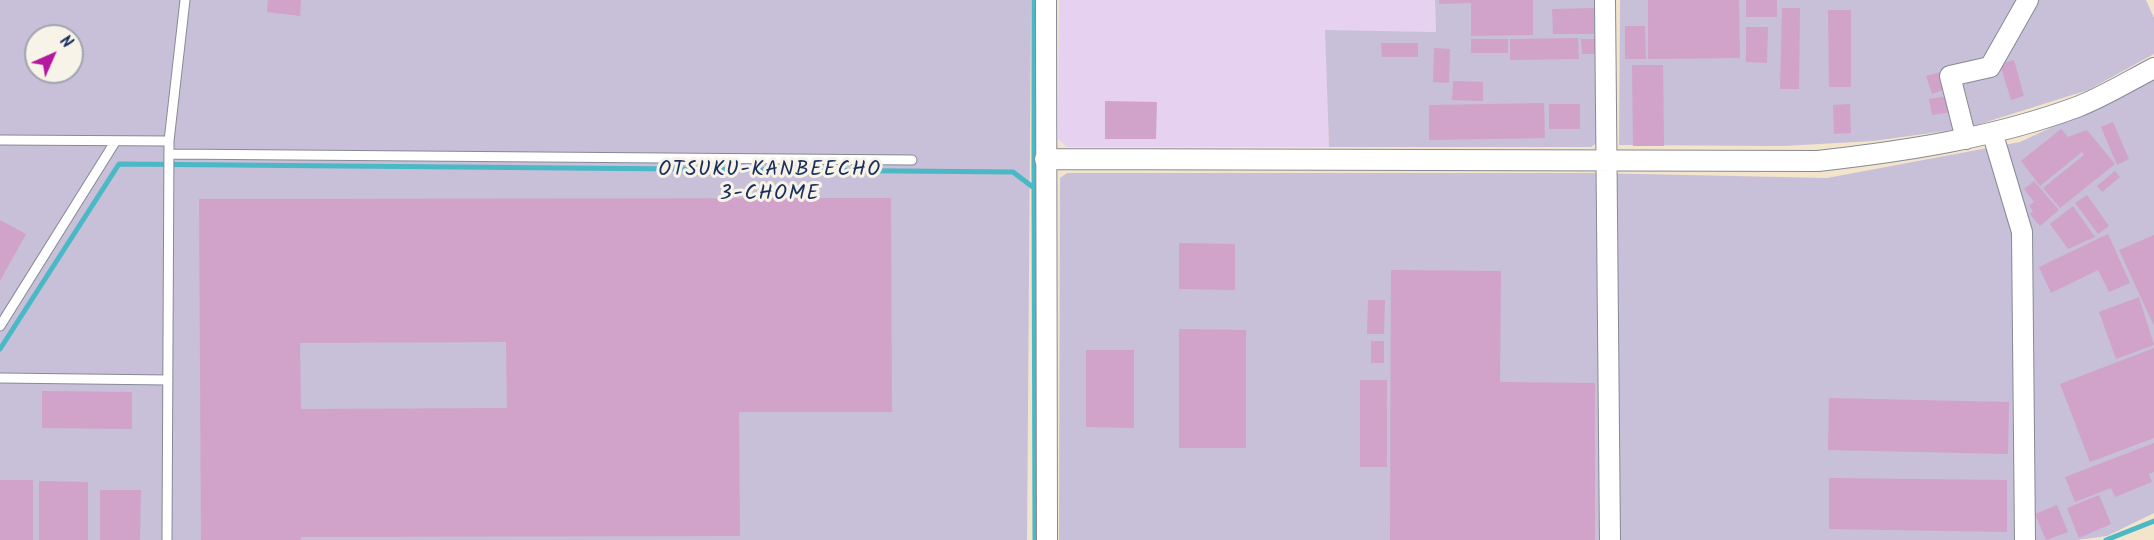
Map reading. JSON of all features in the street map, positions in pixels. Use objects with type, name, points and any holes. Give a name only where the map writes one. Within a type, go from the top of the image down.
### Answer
[{"type":"street","points":[[1046,0],[1047,540]]},
{"type":"street","points":[[1605,0],[1604,159],[1610,540]]},
{"type":"street","points":[[1966,139],[1950,76],[1990,67],[2028,0]]},
{"type":"street","points":[[1045,159],[1818,161],[1896,153],[1993,135],[2079,106],[2154,68]]},
{"type":"street","points":[[1993,135],[2022,232],[2025,540]]},
{"type":"lane","points":[[167,540],[169,141],[185,0]]},
{"type":"lane","points":[[0,140],[169,141]]},
{"type":"lane","points":[[0,326],[115,142]]},
{"type":"lane","points":[[170,154],[912,160]]},
{"type":"lane","points":[[0,378],[168,380]]},
{"type":"shaded area","points":[[0,0],[1031,0],[1027,540],[0,540]]},
{"type":"shaded area","points":[[1059,0],[1435,0],[1436,32],[1326,31],[1329,147],[1067,147],[1058,139]]},
{"type":"shaded area","points":[[1435,0],[1599,0],[1598,142],[1591,147],[1329,147],[1325,30],[1436,32]]},
{"type":"shaded area","points":[[1620,0],[2146,0],[2154,18],[2154,54],[2088,90],[1967,128],[1873,141],[1783,146],[1619,145]]},
{"type":"shaded area","points":[[2154,80],[2154,513],[2107,536],[2077,540],[1059,540],[1060,178],[1067,173],[1591,173],[1827,178],[2020,142]]},
{"type":"building","points":[[268,0],[301,0],[300,16],[267,12]]},
{"type":"building","points":[[1439,0],[1533,0],[1533,35],[1471,36],[1471,3],[1439,4]]},
{"type":"building","points":[[1648,0],[1739,0],[1740,58],[1648,59]]},
{"type":"building","points":[[1746,0],[1777,0],[1777,17],[1746,17]]},
{"type":"building","points":[[1594,8],[1594,34],[1553,34],[1552,9]]},
{"type":"building","points":[[1782,8],[1800,8],[1799,89],[1780,89]]},
{"type":"building","points":[[1828,10],[1851,10],[1851,87],[1829,87]]},
{"type":"building","points":[[1625,26],[1645,26],[1646,59],[1625,59]]},
{"type":"building","points":[[1746,27],[1768,27],[1767,63],[1746,62]]},
{"type":"building","points":[[1578,38],[1579,59],[1510,60],[1510,39]]},
{"type":"building","points":[[1471,39],[1508,39],[1508,53],[1471,53]]},
{"type":"building","points":[[1581,39],[1595,39],[1595,54],[1582,54]]},
{"type":"building","points":[[1381,43],[1418,43],[1418,57],[1382,57]]},
{"type":"building","points":[[1434,48],[1450,49],[1449,83],[1433,82]]},
{"type":"building","points":[[2014,60],[2024,96],[2011,100],[2000,64]]},
{"type":"building","points":[[1632,65],[1663,65],[1664,146],[1633,146]]},
{"type":"building","points":[[1941,72],[1946,89],[1932,94],[1926,76]]},
{"type":"building","points":[[1453,81],[1483,82],[1483,101],[1452,100]]},
{"type":"building","points":[[1948,96],[1951,112],[1932,115],[1929,99]]},
{"type":"building","points":[[1105,101],[1157,102],[1156,139],[1105,139]]},
{"type":"building","points":[[1544,103],[1545,138],[1429,140],[1429,105]]},
{"type":"building","points":[[1549,104],[1580,104],[1580,129],[1549,129]]},
{"type":"building","points":[[1850,104],[1851,133],[1834,134],[1833,105]]},
{"type":"building","points":[[2113,122],[2129,159],[2117,165],[2101,127]]},
{"type":"building","points":[[2061,129],[2068,137],[2087,130],[2115,164],[2060,208],[2043,188],[2084,155],[2082,152],[2040,186],[2021,161]]},
{"type":"building","points":[[2115,171],[2120,177],[2102,192],[2097,186]]},
{"type":"building","points":[[2034,181],[2059,210],[2040,226],[2030,214],[2033,211],[2029,206],[2034,202],[2024,189]]},
{"type":"building","points":[[2087,195],[2109,226],[2098,234],[2075,203]]},
{"type":"building","points":[[891,198],[892,412],[739,412],[740,536],[301,537],[301,540],[201,540],[199,199]],"holes":[[[506,342],[507,408],[301,409],[300,343]]]},
{"type":"building","points":[[2073,206],[2095,237],[2068,249],[2050,224]]},
{"type":"building","points":[[0,220],[26,234],[0,281]]},
{"type":"building","points":[[2108,234],[2130,283],[2109,292],[2098,270],[2051,293],[2039,267]]},
{"type":"building","points":[[2154,235],[2154,326],[2119,250]]},
{"type":"building","points":[[1179,243],[1235,244],[1235,290],[1179,289]]},
{"type":"building","points":[[1391,270],[1501,271],[1500,382],[1595,383],[1595,540],[1390,540]]},
{"type":"building","points":[[2139,297],[2154,345],[2116,359],[2099,312]]},
{"type":"building","points":[[1368,300],[1385,300],[1384,334],[1367,334]]},
{"type":"building","points":[[1179,329],[1246,330],[1246,448],[1179,448]]},
{"type":"building","points":[[1371,341],[1384,341],[1384,363],[1371,363]]},
{"type":"building","points":[[2154,348],[2154,438],[2090,462],[2060,384]]},
{"type":"building","points":[[1086,350],[1134,350],[1134,428],[1086,427]]},
{"type":"building","points":[[1360,380],[1387,380],[1387,467],[1360,467]]},
{"type":"building","points":[[42,391],[132,392],[132,429],[42,428]]},
{"type":"building","points":[[1829,398],[2009,402],[2008,454],[1828,450]]},
{"type":"building","points":[[2154,443],[2154,472],[2149,474],[2152,482],[2115,497],[2111,488],[2075,502],[2065,477]]},
{"type":"building","points":[[1829,478],[2007,480],[2007,532],[1829,529]]},
{"type":"building","points":[[0,480],[33,480],[33,540],[0,540]]},
{"type":"building","points":[[39,481],[88,482],[88,540],[39,540]]},
{"type":"building","points":[[100,490],[141,490],[140,540],[100,540]]},
{"type":"building","points":[[2099,495],[2111,524],[2079,538],[2067,508]]},
{"type":"building","points":[[2057,505],[2068,532],[2046,540],[2035,514]]},
{"type":"waterway","points":[[1034,0],[1034,188]]},
{"type":"waterway","points":[[0,349],[119,164],[1013,172],[1034,188],[1035,540]]},
{"type":"waterway","points":[[2106,540],[2154,521]]},
{"type":"district","name":"OTSUKU-KANBEECHO 3-CHOME","points":[[770,183]]}]
